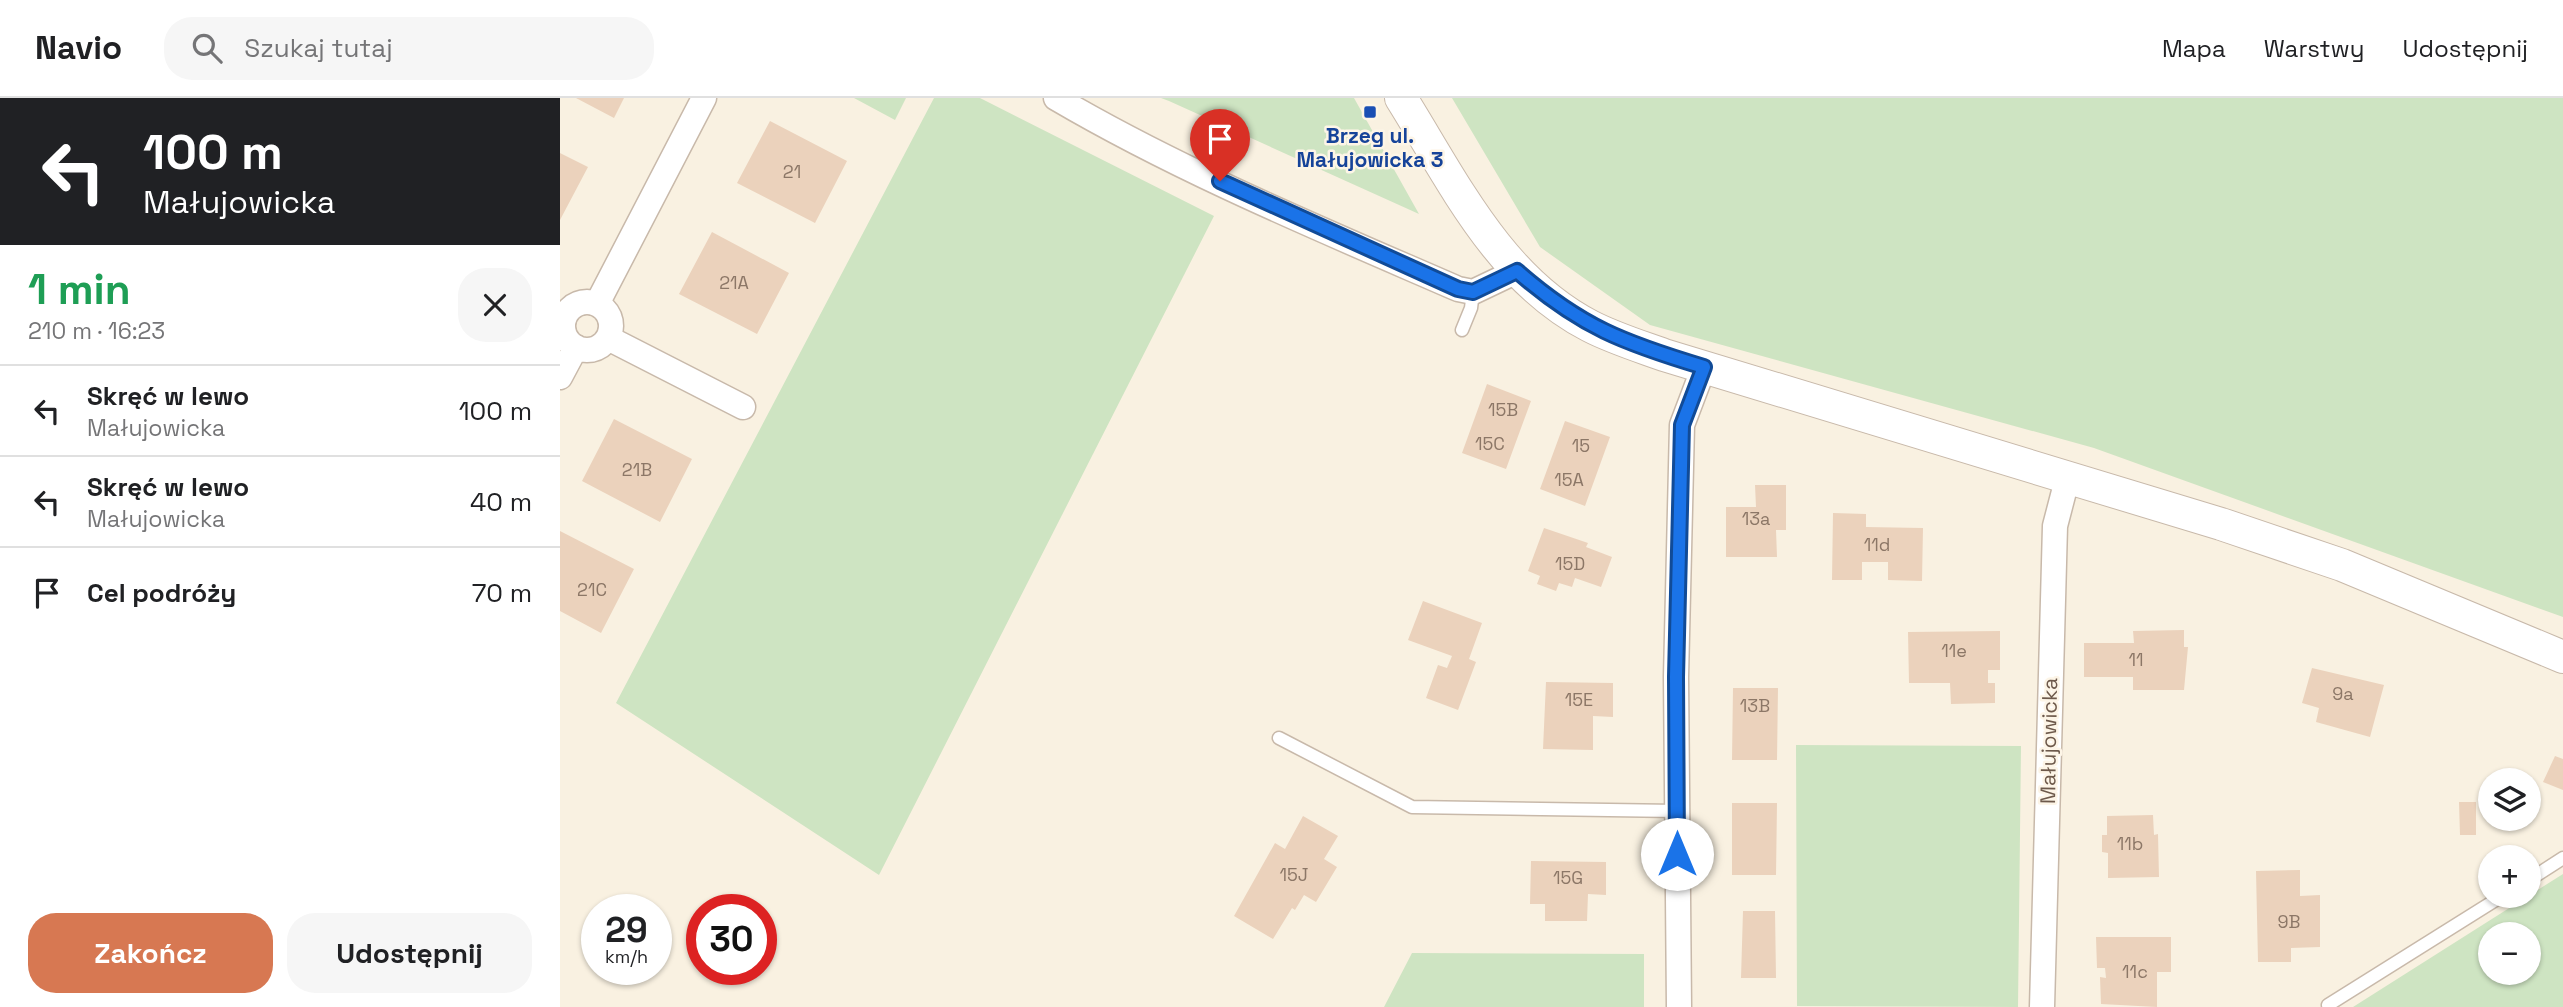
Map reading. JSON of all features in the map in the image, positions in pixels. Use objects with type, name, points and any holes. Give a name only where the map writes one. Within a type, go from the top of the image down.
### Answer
[{"type":"street","points":[[597,304],[704,98]]},
{"type":"street","points":[[1056,98],[1096,121],[1318,228],[1458,289],[1473,292],[1517,271]]},
{"type":"street","points":[[1401,98],[1474,215],[1517,271],[1547,298],[1588,325],[1622,340],[1704,367],[2068,476],[2342,565],[2563,657]]},
{"type":"street","points":[[580,303],[597,304],[609,315],[611,322],[608,338],[591,350],[576,347],[565,337],[563,312],[580,303]]},
{"type":"street","points":[[608,338],[743,407]]},
{"type":"street","points":[[560,377],[576,347]]},
{"type":"street","points":[[1679,1007],[1676,677],[1682,425],[1704,367]]},
{"type":"street","name":"Małujowicka","points":[[2042,1007],[2054,526],[2068,476]]},
{"type":"lane","points":[[1462,330],[1471,308],[1473,292]]},
{"type":"lane","points":[[1279,738],[1412,807],[1676,811]]},
{"type":"lane","points":[[2541,872],[2563,858]]},
{"type":"lane","points":[[2328,1005],[2483,908]]},
{"type":"green space","points":[[854,98],[906,98],[895,120]]},
{"type":"green space","points":[[934,98],[980,98],[1214,216],[879,875],[616,703]]},
{"type":"green space","points":[[1161,98],[1354,98],[1419,214],[1169,101]]},
{"type":"green space","points":[[1452,98],[2563,98],[2563,617],[2094,448],[1650,325],[1540,247]]},
{"type":"green space","points":[[1796,745],[2021,746],[2018,1007],[1797,1006]]},
{"type":"green space","points":[[2563,874],[2563,1007],[2353,1007],[2478,928],[2478,985],[2541,985],[2541,922],[2487,922],[2509,908],[2541,908],[2541,888]]},
{"type":"green space","points":[[1412,953],[1644,954],[1644,1007],[1384,1007]]},
{"type":"building","points":[[576,98],[624,98],[614,118]]},
{"type":"building","points":[[770,121],[847,161],[815,223],[737,183]]},
{"type":"building","points":[[560,153],[588,167],[560,220]]},
{"type":"building","points":[[712,232],[789,273],[757,334],[679,294]]},
{"type":"building","points":[[1487,384],[1531,401],[1506,469],[1462,453]]},
{"type":"building","points":[[614,419],[692,459],[660,522],[582,481]]},
{"type":"building","points":[[1565,421],[1610,437],[1585,506],[1540,489]]},
{"type":"building","points":[[1755,485],[1786,485],[1786,530],[1776,530],[1777,557],[1726,557],[1726,507],[1756,507]]},
{"type":"building","points":[[1833,513],[1866,514],[1866,527],[1923,528],[1922,581],[1888,580],[1888,562],[1862,562],[1862,580],[1832,580]]},
{"type":"building","points":[[1544,528],[1588,543],[1586,547],[1612,557],[1601,587],[1575,578],[1572,587],[1559,583],[1556,591],[1537,584],[1540,576],[1528,571]]},
{"type":"building","points":[[560,531],[634,569],[601,633],[560,611]]},
{"type":"building","points":[[1423,601],[1482,623],[1469,659],[1476,662],[1458,710],[1426,698],[1438,665],[1447,668],[1452,656],[1408,640]]},
{"type":"building","points":[[2184,630],[2184,647],[2188,647],[2184,690],[2133,690],[2133,677],[2084,677],[2084,643],[2134,643],[2133,631]]},
{"type":"building","points":[[2000,631],[2000,670],[1988,670],[1988,683],[1995,683],[1995,703],[1951,704],[1950,683],[1909,683],[1908,632]]},
{"type":"building","points":[[2312,668],[2384,685],[2370,737],[2316,722],[2319,708],[2302,703]]},
{"type":"building","points":[[1546,682],[1613,683],[1613,717],[1593,716],[1593,750],[1543,749]]},
{"type":"building","points":[[1733,688],[1778,688],[1777,760],[1732,760]]},
{"type":"building","points":[[2555,756],[2563,759],[2563,790],[2543,782]]},
{"type":"building","points":[[2459,802],[2476,802],[2476,835],[2460,835]]},
{"type":"building","points":[[1732,803],[1777,803],[1776,875],[1732,875]]},
{"type":"building","points":[[2153,815],[2154,835],[2158,834],[2159,877],[2108,878],[2108,853],[2102,852],[2102,835],[2107,835],[2107,816]]},
{"type":"building","points":[[1303,816],[1338,836],[1324,859],[1337,867],[1316,902],[1304,895],[1295,910],[1292,908],[1273,939],[1234,916],[1275,843],[1285,849]]},
{"type":"building","points":[[1531,861],[1606,862],[1606,895],[1588,894],[1587,921],[1545,921],[1545,904],[1530,904]]},
{"type":"building","points":[[2300,870],[2300,896],[2320,895],[2320,947],[2291,948],[2291,962],[2258,962],[2256,871]]},
{"type":"building","points":[[1743,911],[1775,911],[1776,978],[1741,978]]},
{"type":"building","points":[[2096,937],[2171,937],[2171,972],[2157,972],[2157,1007],[2101,1004],[2100,977],[2106,978],[2105,968],[2097,968]]},
{"type":"place","name":"Brzeg ul. Małujowicka 3","points":[[1370,112]]},
{"type":"route","points":[[1220,181],[1318,228],[1458,289],[1473,292],[1517,271],[1547,298],[1588,325],[1622,340],[1704,367],[1682,425],[1676,677],[1677,854]]}]
